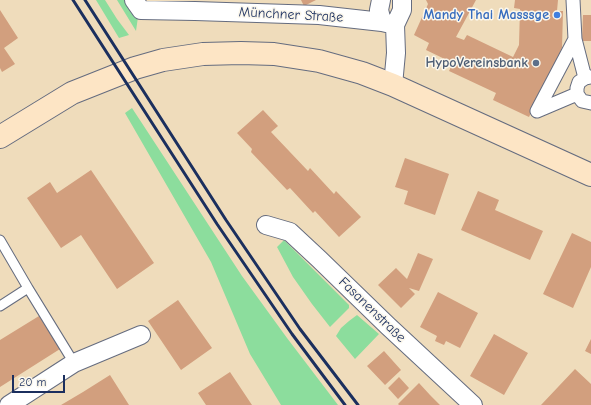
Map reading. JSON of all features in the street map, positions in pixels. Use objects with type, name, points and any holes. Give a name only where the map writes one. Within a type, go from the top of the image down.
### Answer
[{"type":"main road","points":[[0,137],[72,93],[110,77],[142,66],[163,60],[203,54],[274,54],[319,61],[362,73],[591,175]]},
{"type":"street","name":"Münchner Straße","points":[[134,0],[141,10],[195,11],[318,7],[388,23]]},
{"type":"street","points":[[382,0],[379,10],[388,23],[396,53],[392,86]]},
{"type":"street","points":[[388,23],[402,10],[402,0]]},
{"type":"street","points":[[573,0],[571,32],[536,111],[577,94]]},
{"type":"street","points":[[571,32],[588,77],[579,82],[577,94],[582,101],[591,103]]},
{"type":"street","name":"Fasanenstraße","points":[[266,225],[290,232],[473,405]]},
{"type":"street","points":[[9,405],[74,363],[141,335]]},
{"type":"lane","points":[[0,240],[74,363]]},
{"type":"lane","points":[[0,306],[28,288]]},
{"type":"green space","points":[[96,0],[105,0],[129,35],[119,38]]},
{"type":"green space","points":[[117,0],[124,0],[138,17],[136,31]]},
{"type":"green space","points":[[132,108],[242,276],[338,405],[281,405],[250,354],[211,262],[125,113]]},
{"type":"green space","points":[[284,240],[349,305],[349,308],[330,327],[293,277],[277,247]]},
{"type":"green space","points":[[357,315],[379,334],[355,359],[336,336],[341,328]]},
{"type":"building","points":[[301,0],[316,0],[304,6]]},
{"type":"building","points":[[426,0],[476,0],[456,37],[464,40],[467,35],[513,57],[519,45],[520,9],[514,8],[515,0],[558,0],[557,11],[563,11],[562,48],[529,117],[493,100],[496,93],[449,71],[453,63],[426,50],[429,43],[414,35],[428,4]]},
{"type":"building","points":[[0,10],[18,38],[4,48],[15,64],[2,72],[0,68]]},
{"type":"building","points":[[583,15],[591,15],[591,41],[582,41]]},
{"type":"building","points":[[263,110],[278,126],[271,132],[308,171],[310,168],[334,194],[336,191],[361,217],[339,237],[315,211],[313,213],[290,188],[287,190],[251,152],[252,149],[237,133]]},
{"type":"building","points":[[405,158],[449,174],[435,215],[404,204],[408,191],[395,187]]},
{"type":"building","points":[[91,170],[154,263],[117,289],[81,235],[61,248],[27,198],[50,182],[57,193]]},
{"type":"building","points":[[478,191],[499,200],[495,210],[543,231],[530,260],[461,230]]},
{"type":"building","points":[[572,233],[591,242],[591,267],[573,308],[543,294]]},
{"type":"building","points":[[418,253],[433,259],[419,291],[409,288],[415,294],[401,308],[378,285],[396,268],[407,279]]},
{"type":"building","points":[[438,292],[478,313],[460,348],[446,341],[444,345],[435,341],[437,336],[420,327]]},
{"type":"building","points":[[178,300],[212,348],[181,370],[148,321]]},
{"type":"building","points":[[39,316],[60,349],[0,387],[0,340]]},
{"type":"building","points":[[494,334],[528,353],[504,395],[470,376]]},
{"type":"building","points":[[591,339],[591,354],[585,351]]},
{"type":"building","points":[[384,351],[401,370],[385,385],[367,366]]},
{"type":"building","points":[[575,369],[591,384],[591,405],[541,405]]},
{"type":"building","points":[[230,372],[252,405],[206,405],[198,393]]},
{"type":"building","points":[[110,375],[129,405],[61,405],[83,392]]},
{"type":"building","points":[[399,377],[409,388],[398,399],[388,388]]},
{"type":"building","points":[[419,383],[430,395],[440,405],[398,404]]},
{"type":"railway","points":[[73,0],[217,224],[292,334],[345,405]]},
{"type":"railway","points":[[85,0],[226,220],[300,329],[358,405]]},
{"type":"place","name":"Mandy Thai Masssge","points":[[557,15]]},
{"type":"place","name":"HypoVereinsbank","points":[[536,63]]}]
